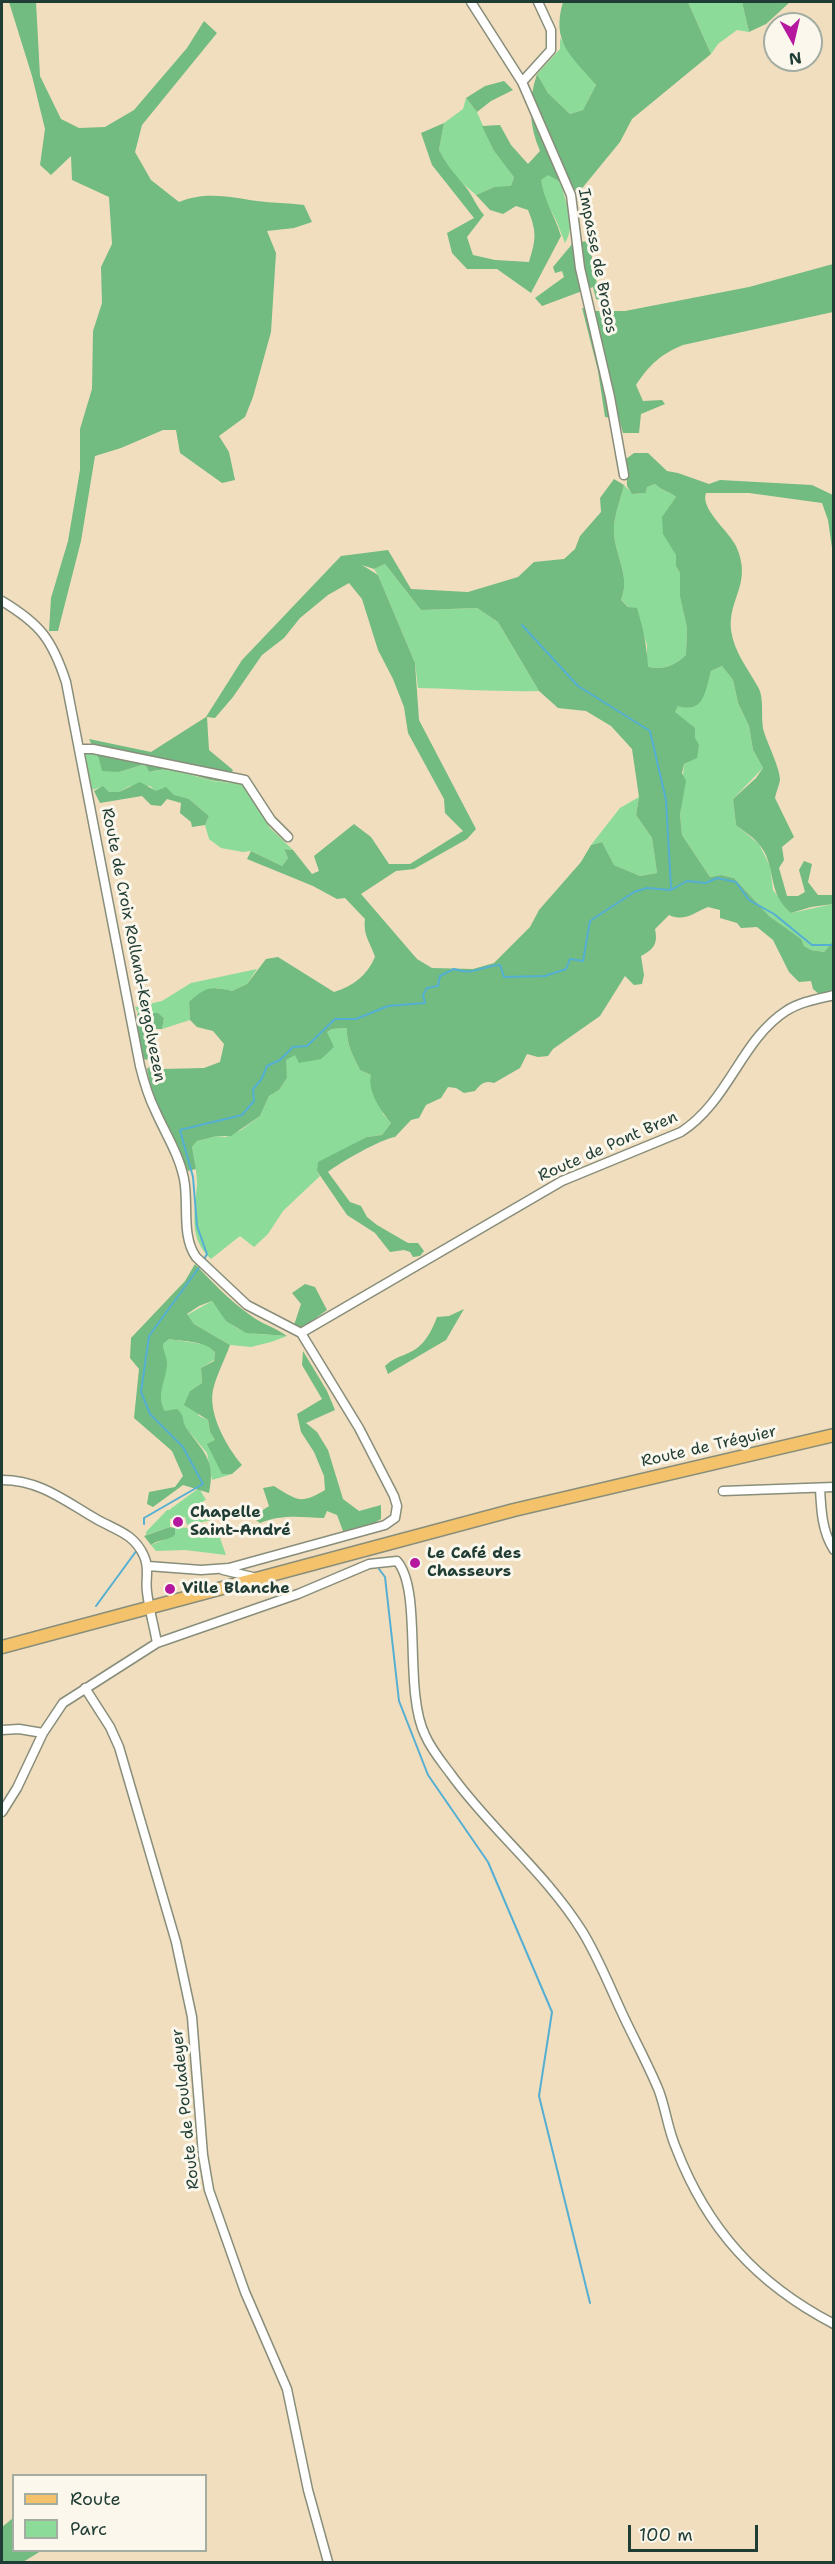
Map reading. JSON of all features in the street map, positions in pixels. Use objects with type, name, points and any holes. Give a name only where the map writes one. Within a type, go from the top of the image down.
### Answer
[{"type":"main road","name":"Route de Tréguier","points":[[2,1647],[514,1510],[834,1435]]},
{"type":"street","name":"Impasse de Brozos","points":[[471,2],[522,82],[571,195],[580,268],[610,397],[624,475]]},
{"type":"street","points":[[522,82],[551,50],[551,30],[538,2]]},
{"type":"street","name":"Route de Croix Rolland-Kergolvezen","points":[[2,601],[34,624],[52,645],[66,682],[140,1066],[146,1090],[180,1162],[186,1191],[188,1228],[192,1249],[196,1257],[247,1305],[301,1333]]},
{"type":"street","points":[[80,749],[93,749],[245,780],[271,820],[288,837]]},
{"type":"street","name":"Route de Pont Bren","points":[[301,1333],[547,1189],[681,1132],[698,1122],[768,1025],[795,1006],[834,995]]},
{"type":"street","points":[[148,1566],[201,1570],[221,1569],[372,1530],[390,1522],[397,1512],[394,1496],[359,1428],[301,1333]]},
{"type":"street","points":[[2,1480],[27,1482],[52,1491],[100,1522],[125,1532],[140,1548],[148,1566],[146,1589],[157,1643]]},
{"type":"street","points":[[723,1491],[834,1487]]},
{"type":"street","points":[[820,1488],[822,1515],[827,1536],[834,1550]]},
{"type":"street","points":[[2,1812],[17,1788],[43,1733],[63,1702],[157,1643],[298,1594],[369,1564],[397,1561],[406,1581],[416,1706],[424,1734],[469,1798],[560,1898],[601,1964],[659,2092],[675,2147],[708,2215],[741,2256],[758,2272],[795,2301],[834,2324]]},
{"type":"street","points":[[221,1569],[258,1578]]},
{"type":"street","name":"Route de Pouladeyer","points":[[85,1689],[110,1727],[119,1747],[173,1931],[192,2017],[203,2155],[209,2190],[245,2292],[287,2389],[308,2490],[328,2562]]},
{"type":"street","points":[[2,1730],[43,1733]]},
{"type":"green space","points":[[9,2],[36,2],[40,76],[61,119],[79,128],[105,127],[134,110],[187,48],[204,21],[217,33],[142,125],[135,152],[151,180],[179,202],[198,197],[218,196],[304,205],[312,222],[294,228],[267,231],[276,253],[271,332],[253,397],[245,417],[219,436],[229,452],[235,480],[222,483],[180,453],[176,430],[163,430],[121,448],[95,456],[81,541],[58,631],[49,631],[51,598],[68,541],[80,470],[80,429],[92,389],[93,331],[102,303],[101,267],[112,244],[109,197],[72,180],[71,156],[51,175],[40,165],[45,129],[32,76]]},
{"type":"green space","points":[[563,2],[688,2],[711,54],[632,119],[620,142],[579,192],[548,175],[541,180],[561,236],[531,293],[497,269],[467,269],[452,253],[447,233],[474,218],[432,165],[421,133],[444,123],[439,150],[484,215],[467,237],[473,255],[495,260],[529,262],[534,236],[528,210],[516,206],[503,214],[490,210],[476,195],[494,187],[511,186],[514,177],[494,151],[482,126],[500,125],[511,145],[528,164],[540,151],[536,142],[531,113],[532,94],[537,74],[548,93],[570,114],[583,110],[596,85],[571,56],[562,38],[560,16]]},
{"type":"green space","points":[[688,2],[742,2],[749,32],[737,30],[718,44],[711,54]]},
{"type":"green space","points":[[742,2],[790,2],[779,12],[763,12],[763,25],[749,32]]},
{"type":"green space","points":[[560,38],[596,85],[583,110],[570,114],[548,93],[537,74],[560,49]]},
{"type":"green space","points":[[504,81],[513,90],[491,101],[477,112],[466,98],[485,86]]},
{"type":"green space","points":[[466,98],[477,112],[494,151],[514,176],[511,187],[494,187],[476,195],[452,174],[439,150],[444,123],[463,109]]},
{"type":"green space","points":[[548,174],[561,181],[567,204],[570,228],[565,243],[544,198],[540,180]]},
{"type":"green space","points":[[589,241],[600,300],[596,299],[593,287],[542,306],[535,298],[564,277],[562,271],[555,273],[553,267],[573,243]]},
{"type":"green space","points":[[833,264],[833,312],[675,348],[656,361],[636,385],[643,401],[662,400],[665,404],[641,414],[639,433],[623,433],[619,419],[605,417],[598,371],[582,308],[594,311],[625,311],[749,287]]},
{"type":"green space","points":[[634,453],[648,453],[667,471],[709,484],[720,480],[812,485],[833,495],[833,555],[828,520],[822,503],[749,493],[706,493],[705,499],[711,513],[736,546],[741,559],[741,580],[731,619],[731,630],[738,653],[760,692],[764,732],[780,780],[775,798],[794,837],[782,847],[784,860],[779,868],[787,896],[798,896],[805,892],[799,870],[804,861],[812,864],[808,882],[818,895],[833,895],[833,904],[791,913],[783,905],[774,887],[764,851],[756,840],[736,825],[733,799],[756,778],[763,768],[753,750],[749,726],[738,703],[733,680],[722,666],[711,671],[705,693],[699,703],[687,708],[678,706],[675,712],[695,728],[695,738],[699,745],[697,758],[684,764],[682,773],[686,781],[680,814],[682,835],[710,877],[721,875],[734,878],[769,916],[801,939],[804,946],[811,950],[824,952],[833,941],[833,993],[819,994],[813,989],[811,981],[799,982],[789,972],[773,940],[757,927],[741,928],[737,923],[720,918],[720,910],[708,907],[680,918],[669,915],[655,929],[654,946],[641,956],[644,975],[642,984],[634,985],[625,976],[600,1016],[553,1049],[548,1056],[538,1057],[527,1054],[520,1068],[494,1083],[483,1083],[475,1091],[464,1093],[456,1088],[448,1087],[441,1098],[426,1105],[419,1118],[411,1120],[395,1137],[360,1152],[328,1172],[350,1202],[361,1206],[367,1217],[377,1225],[408,1243],[418,1243],[424,1251],[420,1256],[413,1257],[410,1252],[404,1250],[390,1252],[375,1233],[347,1215],[317,1171],[318,1162],[367,1137],[382,1135],[391,1123],[373,1094],[371,1075],[360,1070],[353,1055],[347,1028],[332,1029],[327,1032],[334,1047],[321,1059],[299,1063],[295,1055],[286,1060],[287,1078],[279,1090],[269,1096],[260,1116],[231,1136],[217,1136],[197,1141],[192,1147],[196,1169],[188,1171],[152,1094],[147,1069],[152,1064],[150,1060],[143,1059],[136,1019],[138,1013],[158,1013],[164,1018],[162,1029],[149,1029],[147,1037],[156,1051],[154,1061],[162,1069],[204,1068],[220,1062],[224,1044],[213,1031],[197,1027],[190,1020],[189,1002],[200,993],[213,988],[232,991],[247,984],[266,959],[278,957],[334,992],[348,987],[359,979],[375,957],[366,934],[365,919],[345,898],[337,899],[313,886],[247,859],[251,851],[282,866],[288,858],[284,849],[293,850],[312,874],[319,871],[314,856],[354,824],[371,837],[389,864],[410,864],[463,831],[445,813],[444,799],[408,733],[404,707],[378,650],[362,599],[349,583],[328,595],[300,618],[284,638],[262,655],[233,697],[215,718],[207,717],[209,750],[233,770],[226,782],[179,771],[149,772],[145,764],[119,772],[102,771],[89,739],[151,752],[206,717],[242,660],[341,556],[388,550],[411,589],[468,592],[518,577],[534,562],[564,559],[575,549],[580,536],[601,512],[600,498],[614,479],[624,485],[614,526],[624,582],[621,600],[628,607],[637,608],[648,667],[659,668],[677,662],[686,655],[687,628],[680,596],[680,573],[676,566],[676,555],[663,534],[662,517],[676,497],[655,484],[647,487],[646,493],[632,494],[627,486],[626,459]],"holes":[[[385,564],[421,610],[477,608],[498,622],[539,691],[558,708],[586,711],[611,726],[632,749],[639,797],[636,815],[652,838],[657,873],[640,876],[614,865],[602,842],[591,845],[581,862],[539,910],[530,927],[494,963],[473,969],[432,968],[417,959],[361,894],[396,871],[414,869],[467,839],[476,829],[419,720],[415,663],[378,575],[362,565],[374,569]]]},
{"type":"green space","points":[[655,484],[676,497],[663,518],[680,573],[681,599],[687,628],[686,655],[673,664],[658,668],[647,667],[647,645],[640,618],[621,600],[624,591],[623,572],[614,536],[614,526],[624,485],[633,494],[646,493],[647,487]]},
{"type":"green space","points":[[385,564],[421,610],[477,608],[498,622],[539,691],[418,688],[415,663],[374,569]]},
{"type":"green space","points":[[722,666],[733,680],[738,703],[749,726],[753,750],[763,768],[733,799],[736,825],[759,844],[770,866],[773,890],[791,913],[833,904],[833,941],[824,952],[811,950],[804,946],[800,939],[769,916],[734,878],[721,875],[710,877],[682,835],[680,814],[684,764],[696,758],[675,712],[683,701],[704,684],[711,671]]},
{"type":"green space","points":[[85,752],[96,752],[99,759],[119,772],[145,764],[149,772],[172,770],[213,781],[242,783],[270,828],[293,850],[284,849],[288,858],[282,866],[251,851],[221,848],[209,839],[205,825],[209,816],[189,799],[156,792],[150,786],[130,786],[119,792],[109,792],[103,787],[91,790]]},
{"type":"green space","points":[[140,782],[156,791],[166,787],[174,795],[189,799],[209,816],[205,825],[192,827],[191,822],[180,813],[181,803],[167,799],[161,806],[151,805],[142,796],[100,803],[94,791],[103,786],[109,792],[119,792]]},
{"type":"green space","points":[[639,797],[636,815],[652,838],[657,873],[640,876],[614,865],[602,842],[591,845],[620,808]]},
{"type":"green space","points":[[257,969],[247,984],[232,991],[217,988],[189,1002],[190,1020],[162,1029],[164,1018],[158,1013],[138,1013],[135,1007],[162,1001],[191,983]]},
{"type":"green space","points":[[347,1028],[353,1055],[360,1070],[371,1075],[383,1114],[391,1123],[382,1135],[367,1137],[317,1171],[320,1176],[283,1211],[268,1234],[254,1247],[240,1236],[211,1259],[204,1251],[196,1234],[194,1215],[197,1179],[192,1147],[197,1141],[217,1136],[226,1137],[241,1130],[260,1116],[269,1096],[279,1090],[287,1078],[285,1060],[295,1054],[321,1059],[327,1046],[327,1032],[332,1029]]},
{"type":"green space","points":[[195,1264],[242,1309],[287,1336],[246,1333],[226,1321],[212,1301],[187,1314],[194,1324],[230,1345],[212,1396],[219,1428],[242,1465],[232,1474],[222,1474],[207,1444],[215,1440],[210,1432],[208,1420],[184,1405],[190,1391],[202,1383],[201,1368],[214,1361],[215,1352],[205,1345],[194,1342],[169,1339],[163,1344],[167,1369],[161,1393],[162,1405],[165,1411],[177,1409],[182,1414],[185,1426],[210,1465],[211,1482],[209,1493],[183,1485],[153,1507],[147,1504],[149,1492],[175,1487],[183,1476],[172,1451],[134,1418],[139,1369],[130,1358],[131,1338],[185,1281]]},
{"type":"green space","points":[[305,1284],[315,1287],[327,1310],[302,1328],[294,1325],[301,1304],[292,1293]]},
{"type":"green space","points":[[212,1301],[228,1321],[244,1331],[287,1336],[251,1347],[230,1345],[194,1324],[187,1315]]},
{"type":"green space","points":[[464,1309],[446,1340],[388,1374],[385,1366],[422,1344],[437,1317],[449,1316]]},
{"type":"green space","points":[[169,1339],[208,1345],[215,1352],[214,1360],[201,1368],[202,1383],[190,1391],[199,1416],[208,1420],[222,1474],[232,1474],[212,1480],[207,1453],[185,1427],[165,1411],[160,1403],[161,1383],[165,1375],[163,1344]]},
{"type":"green space","points":[[303,1351],[327,1391],[335,1410],[306,1423],[317,1432],[328,1450],[343,1499],[359,1511],[381,1505],[381,1519],[358,1531],[343,1531],[337,1515],[327,1511],[324,1518],[284,1517],[260,1523],[252,1517],[269,1506],[263,1488],[274,1486],[299,1499],[310,1498],[325,1490],[324,1476],[314,1452],[301,1432],[297,1414],[322,1399],[302,1365]]},
{"type":"green space","points":[[199,1488],[206,1500],[203,1501],[212,1520],[187,1525],[185,1517],[170,1519],[170,1527],[146,1535],[146,1532],[167,1510]]},
{"type":"green space","points":[[170,1527],[175,1528],[175,1535],[151,1545],[144,1536]]},
{"type":"green space","points":[[211,1527],[219,1535],[226,1555],[185,1550],[156,1551],[151,1545],[175,1535],[175,1528]]},
{"type":"green space","points":[[12,2519],[12,2552],[39,2552],[23,2562],[2,2562],[2,2527]]},
{"type":"waterway","points":[[522,625],[578,686],[650,731],[666,800],[671,888]]},
{"type":"waterway","points":[[203,1261],[207,1254],[197,1226],[193,1177],[180,1130],[242,1115],[254,1101],[253,1089],[261,1080],[267,1066],[280,1060],[293,1047],[307,1046],[335,1019],[356,1019],[388,1006],[425,1003],[423,995],[427,988],[438,986],[440,976],[454,969],[473,971],[500,965],[504,977],[545,976],[566,969],[570,959],[583,961],[590,921],[634,892],[647,888],[671,890],[687,881],[706,883],[717,878],[736,882],[749,900],[774,914],[812,945],[832,945],[834,947]]},
{"type":"waterway","points":[[144,1524],[144,1518],[203,1484],[183,1447],[150,1414],[141,1392],[149,1336],[200,1266]]},
{"type":"waterway","points":[[96,1606],[137,1550]]},
{"type":"waterway","points":[[379,1569],[385,1577],[399,1701],[428,1775],[488,1862],[552,2012],[539,2096],[590,2303]]},
{"type":"place","name":"Chapelle Saint-André","points":[[178,1522]]},
{"type":"place","name":"Le Café des Chasseurs","points":[[415,1563]]},
{"type":"place","name":"Ville Blanche","points":[[170,1589]]}]
